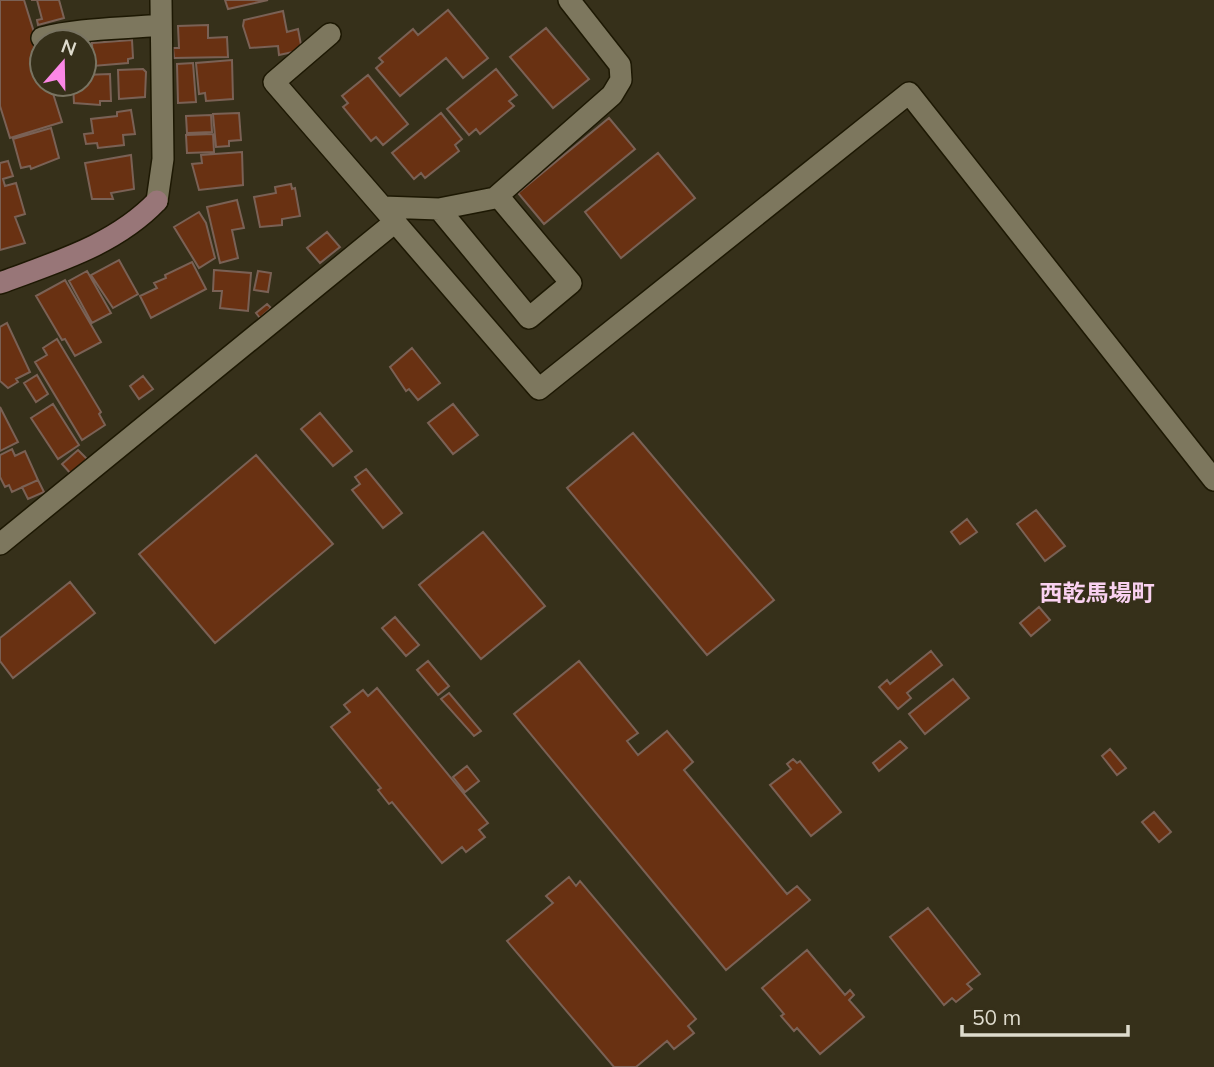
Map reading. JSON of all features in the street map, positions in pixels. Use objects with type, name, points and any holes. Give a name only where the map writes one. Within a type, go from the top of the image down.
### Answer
[{"type":"street","points":[[0,283],[90,248],[137,222],[157,201],[163,159],[161,0]]},
{"type":"street","points":[[2,537],[389,215],[439,209],[498,195],[612,95],[621,80],[620,65],[569,0]]},
{"type":"street","points":[[98,31],[161,25]]},
{"type":"street","points":[[330,34],[274,82],[539,389],[909,93],[1214,480]]},
{"type":"street","points":[[439,209],[529,318],[571,283],[498,195]]},
{"type":"building","points":[[0,0],[24,0],[33,28],[28,28],[28,98],[54,98],[62,122],[10,138],[0,106]]},
{"type":"building","points":[[37,0],[59,0],[64,18],[38,25],[37,20],[42,19]]},
{"type":"building","points":[[225,0],[268,0],[228,9]]},
{"type":"building","points":[[448,10],[488,58],[463,78],[446,58],[400,96],[376,68],[383,62],[379,58],[413,29],[418,35]]},
{"type":"building","points":[[283,11],[287,32],[298,29],[302,50],[279,55],[278,46],[250,48],[243,26],[244,20]]},
{"type":"building","points":[[208,25],[208,38],[227,37],[228,57],[174,58],[173,48],[179,48],[178,26]]},
{"type":"building","points":[[546,28],[589,79],[553,108],[510,57]]},
{"type":"building","points":[[132,40],[133,58],[128,59],[128,63],[98,66],[98,43]]},
{"type":"building","points":[[232,60],[233,99],[206,101],[205,93],[199,94],[196,63]]},
{"type":"building","points":[[193,63],[196,102],[178,103],[177,64]]},
{"type":"building","points":[[143,69],[146,72],[145,97],[119,99],[118,70]]},
{"type":"building","points":[[496,69],[517,95],[509,101],[514,106],[480,134],[476,129],[469,135],[447,109]]},
{"type":"building","points":[[98,74],[110,74],[111,101],[100,101],[100,105],[74,103],[74,98],[98,98]]},
{"type":"building","points":[[368,75],[408,124],[383,145],[376,137],[371,141],[343,107],[348,103],[342,96]]},
{"type":"building","points":[[131,110],[135,134],[123,135],[124,145],[98,148],[97,143],[86,144],[84,134],[93,133],[91,119],[117,116],[117,112]]},
{"type":"building","points":[[239,113],[241,140],[229,141],[229,146],[216,147],[213,114]]},
{"type":"building","points":[[441,113],[462,139],[455,145],[459,151],[425,178],[421,173],[414,179],[392,153]]},
{"type":"building","points":[[211,115],[212,132],[187,133],[186,116]]},
{"type":"building","points":[[609,118],[635,149],[544,224],[518,193]]},
{"type":"building","points":[[51,128],[59,158],[31,169],[30,166],[21,168],[13,139]]},
{"type":"building","points":[[213,134],[214,152],[187,153],[186,135]]},
{"type":"building","points":[[242,152],[243,185],[199,190],[192,164],[202,163],[201,155]]},
{"type":"building","points":[[658,153],[695,198],[621,258],[585,212]]},
{"type":"building","points":[[131,155],[134,189],[111,193],[113,199],[92,199],[85,163]]},
{"type":"building","points":[[8,161],[13,176],[3,179],[5,186],[16,183],[25,214],[15,217],[25,243],[0,250],[0,163]]},
{"type":"building","points":[[291,184],[292,189],[295,188],[300,216],[282,219],[282,225],[260,227],[254,197],[276,193],[275,187]]},
{"type":"building","points":[[237,200],[244,228],[232,230],[238,258],[220,263],[207,207]]},
{"type":"building","points":[[199,212],[206,223],[215,258],[199,268],[174,227]]},
{"type":"building","points":[[327,232],[340,247],[320,263],[307,248]]},
{"type":"building","points":[[119,260],[138,294],[113,308],[91,275]]},
{"type":"building","points":[[192,262],[206,289],[151,318],[140,296],[157,288],[154,283],[166,278],[165,275]]},
{"type":"building","points":[[214,270],[251,273],[248,311],[220,308],[222,291],[213,291]]},
{"type":"building","points":[[87,271],[111,313],[92,323],[69,281]]},
{"type":"building","points":[[258,271],[271,273],[268,292],[254,290]]},
{"type":"building","points":[[65,280],[101,342],[75,356],[65,339],[62,340],[36,296]]},
{"type":"building","points":[[267,304],[271,308],[260,318],[256,313]]},
{"type":"building","points":[[7,323],[30,372],[16,379],[18,382],[8,388],[0,381],[0,327]]},
{"type":"building","points":[[57,339],[101,412],[99,414],[105,425],[82,440],[35,362],[47,355],[43,348]]},
{"type":"building","points":[[412,348],[440,383],[418,400],[409,389],[406,391],[390,367]]},
{"type":"building","points":[[37,375],[48,394],[36,402],[24,383]]},
{"type":"building","points":[[143,376],[153,389],[139,399],[130,386]]},
{"type":"building","points":[[53,404],[79,445],[58,459],[31,418]]},
{"type":"building","points":[[453,404],[478,435],[453,454],[428,423]]},
{"type":"building","points":[[0,407],[18,442],[0,451]]},
{"type":"building","points":[[320,413],[352,451],[333,466],[301,429]]},
{"type":"building","points":[[633,433],[774,600],[707,655],[567,488]]},
{"type":"building","points":[[12,449],[15,456],[25,451],[38,480],[12,492],[9,485],[5,487],[0,477],[0,455]]},
{"type":"building","points":[[78,450],[88,460],[72,475],[62,464]]},
{"type":"building","points":[[256,455],[333,544],[215,643],[139,554]]},
{"type":"building","points":[[366,469],[402,513],[383,528],[352,490],[360,484],[355,477]]},
{"type":"building","points":[[38,480],[44,492],[28,499],[22,487]]},
{"type":"building","points":[[1036,510],[1065,546],[1045,561],[1017,524]]},
{"type":"building","points":[[967,519],[977,532],[960,544],[951,532]]},
{"type":"building","points":[[483,532],[545,606],[481,659],[419,585]]},
{"type":"building","points":[[70,582],[95,613],[13,678],[0,661],[0,638]]},
{"type":"building","points":[[1039,607],[1050,620],[1031,636],[1020,623]]},
{"type":"building","points":[[395,617],[419,645],[406,656],[382,628]]},
{"type":"building","points":[[931,651],[942,665],[907,693],[911,698],[898,709],[879,687],[887,680],[890,684]]},
{"type":"building","points":[[428,661],[449,686],[438,695],[417,670]]},
{"type":"building","points":[[579,661],[638,733],[627,741],[638,755],[667,731],[693,762],[684,770],[787,894],[797,886],[810,900],[726,970],[514,714]]},
{"type":"building","points":[[953,679],[969,698],[925,734],[909,714]]},
{"type":"building","points":[[377,688],[488,823],[479,830],[485,837],[466,852],[462,847],[442,863],[392,802],[389,804],[378,790],[381,788],[331,727],[350,712],[344,705],[363,690],[368,696]]},
{"type":"building","points":[[449,693],[481,731],[474,736],[441,699]]},
{"type":"building","points":[[900,741],[907,748],[879,771],[873,763]]},
{"type":"building","points":[[1110,749],[1126,768],[1117,775],[1102,756]]},
{"type":"building","points":[[793,759],[797,763],[800,761],[841,812],[811,836],[770,785],[791,769],[787,764]]},
{"type":"building","points":[[467,766],[479,781],[465,792],[453,777]]},
{"type":"building","points":[[1154,812],[1171,832],[1159,842],[1142,822]]},
{"type":"building","points":[[569,877],[576,886],[580,881],[696,1019],[688,1026],[694,1033],[674,1049],[667,1041],[636,1067],[614,1067],[507,941],[553,903],[546,896]]},
{"type":"building","points":[[928,908],[980,974],[967,984],[972,989],[956,1002],[952,998],[944,1005],[890,937]]},
{"type":"building","points":[[807,950],[845,995],[850,990],[854,995],[849,1000],[864,1017],[820,1054],[797,1028],[794,1031],[781,1016],[784,1014],[762,988]]},
{"type":"district","name":"西乾馬場町","points":[[1097,593]]}]
